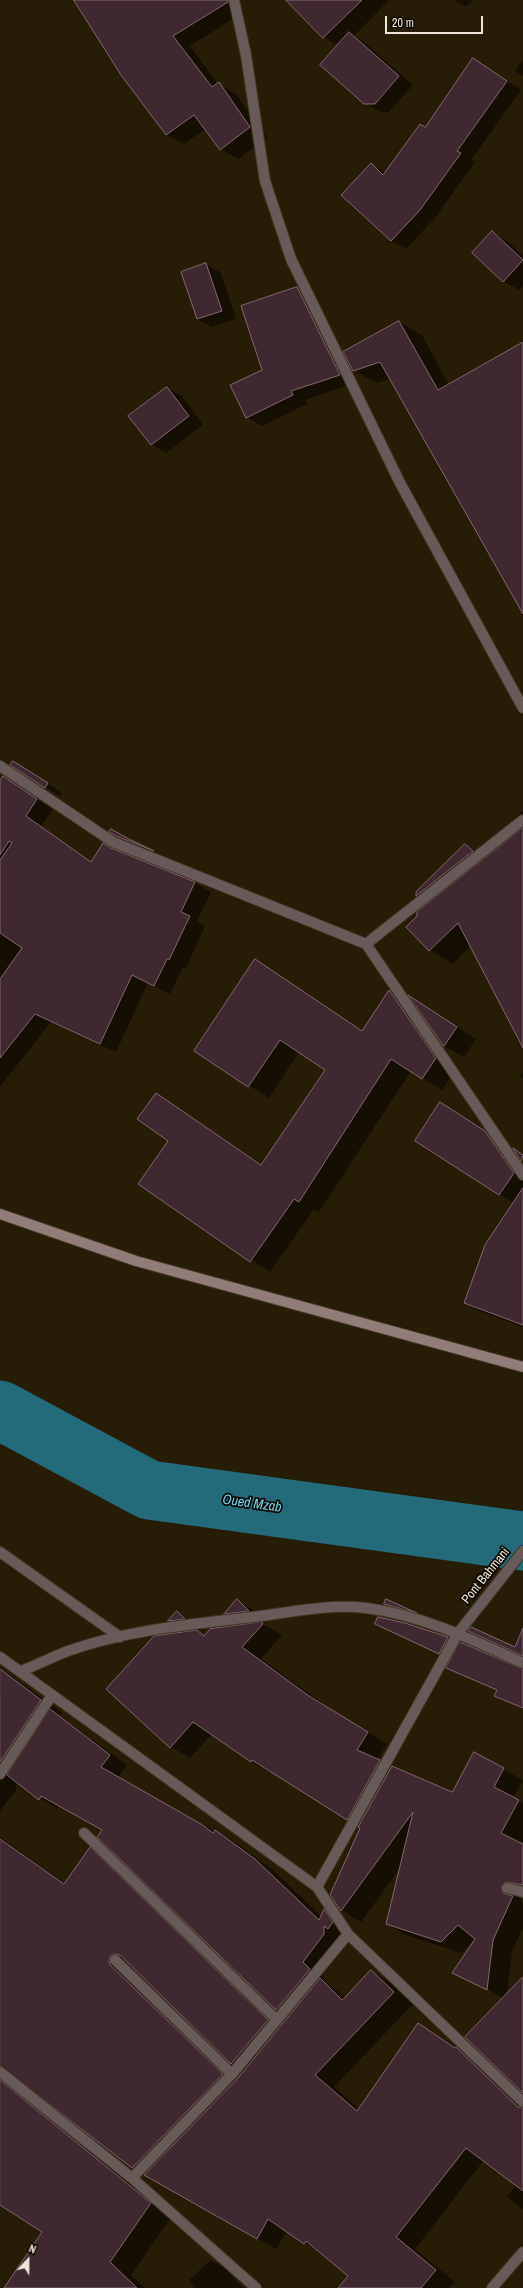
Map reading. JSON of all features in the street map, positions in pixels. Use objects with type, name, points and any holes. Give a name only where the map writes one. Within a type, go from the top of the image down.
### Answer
[{"type":"street","points":[[234,0],[246,55],[266,181],[291,259],[400,483],[523,708]]},
{"type":"street","points":[[0,766],[113,842],[366,944],[523,1175]]},
{"type":"street","points":[[366,944],[523,820]]},
{"type":"street","points":[[0,1214],[136,1261],[523,1367]]},
{"type":"street","name":"Pont Bahmani","points":[[317,1887],[458,1633],[469,1617],[523,1551]]},
{"type":"street","points":[[0,1552],[120,1637]]},
{"type":"street","points":[[21,1671],[69,1651],[120,1637],[187,1625],[339,1607],[367,1608],[415,1619],[458,1633],[523,1663]]},
{"type":"street","points":[[0,1657],[317,1887],[348,1934],[523,2102]]},
{"type":"street","points":[[0,1774],[52,1695]]},
{"type":"street","points":[[84,1833],[277,2020]]},
{"type":"street","points":[[507,1888],[523,1892]]},
{"type":"street","points":[[132,2178],[232,2074],[348,1934]]},
{"type":"street","points":[[115,1960],[232,2074]]},
{"type":"street","points":[[0,2072],[132,2178],[256,2288]]},
{"type":"street","points":[[492,2288],[523,2252]]},
{"type":"building","points":[[74,0],[228,0],[228,2],[173,36],[212,87],[219,82],[250,127],[220,150],[194,115],[166,135],[121,75]]},
{"type":"building","points":[[286,0],[362,0],[323,38]]},
{"type":"building","points":[[349,32],[399,76],[375,104],[364,104],[320,65]]},
{"type":"building","points":[[473,58],[507,81],[457,151],[461,153],[420,210],[391,241],[341,195],[371,163],[383,175],[420,124],[425,127]]},
{"type":"building","points":[[492,231],[523,260],[503,282],[472,253]]},
{"type":"building","points":[[206,263],[222,311],[197,319],[181,272]]},
{"type":"building","points":[[297,287],[340,375],[291,391],[293,395],[246,418],[230,385],[262,370],[241,306]]},
{"type":"building","points":[[399,321],[438,390],[523,342],[523,614],[380,362],[353,371],[343,352]]},
{"type":"building","points":[[167,387],[189,416],[151,445],[128,416]]},
{"type":"building","points":[[13,761],[48,783],[45,788],[10,765]]},
{"type":"building","points":[[3,776],[37,799],[26,816],[91,862],[103,843],[111,848],[195,882],[181,912],[190,916],[169,960],[167,959],[154,986],[132,975],[100,1044],[35,1014],[0,1058],[0,979],[22,948],[0,933],[0,860],[12,843],[9,841],[0,855],[0,781]]},
{"type":"building","points":[[523,828],[523,1048],[458,923],[429,951],[406,927],[417,916],[417,912]]},
{"type":"building","points":[[111,829],[154,851],[116,836],[109,832]]},
{"type":"building","points":[[465,844],[473,851],[416,896],[416,892]]},
{"type":"building","points":[[255,959],[362,1031],[389,990],[436,1058],[422,1079],[391,1059],[299,1202],[294,1199],[250,1262],[138,1184],[168,1141],[137,1119],[156,1093],[261,1165],[325,1070],[280,1040],[248,1087],[194,1051]]},
{"type":"building","points":[[408,995],[457,1027],[444,1046]]},
{"type":"building","points":[[440,1102],[485,1131],[514,1173],[499,1195],[415,1141]]},
{"type":"building","points":[[513,1148],[523,1155],[521,1161]]},
{"type":"building","points":[[523,1188],[523,1325],[464,1303],[485,1245]]},
{"type":"building","points":[[237,1599],[249,1611],[224,1614]]},
{"type":"building","points":[[386,1599],[417,1613],[384,1604]]},
{"type":"building","points":[[177,1611],[185,1619],[168,1621]]},
{"type":"building","points":[[378,1617],[405,1623],[448,1637],[439,1654],[375,1624]]},
{"type":"building","points":[[262,1622],[263,1624],[242,1647],[309,1696],[368,1732],[357,1750],[380,1760],[347,1820],[252,1760],[251,1762],[193,1722],[170,1748],[106,1689],[154,1636],[197,1630],[204,1636],[210,1629]]},
{"type":"building","points":[[471,1627],[515,1647],[523,1628],[523,1656],[468,1631]]},
{"type":"building","points":[[460,1642],[523,1669],[523,1708],[494,1696],[497,1690],[446,1668]]},
{"type":"building","points":[[0,1669],[41,1700],[0,1762]]},
{"type":"building","points":[[50,1709],[110,1755],[101,1767],[201,1824],[213,1833],[215,1830],[255,1859],[319,1920],[324,1909],[333,1922],[328,1929],[324,1926],[324,1934],[303,1962],[310,1969],[276,2010],[97,1837],[102,1830],[41,1796],[39,1800],[7,1775]]},
{"type":"building","points":[[474,1752],[504,1768],[494,1787],[519,1800],[501,1833],[523,1844],[523,1885],[506,1882],[501,1887],[503,1893],[513,1896],[493,1940],[487,1990],[452,1973],[475,1939],[458,1925],[441,1942],[386,1924],[413,1812],[341,1911],[330,1895],[360,1828],[358,1827],[392,1766],[452,1792]]},
{"type":"building","points":[[0,1839],[64,1884],[90,1847],[268,2020],[231,2064],[120,1955],[114,1954],[110,1956],[110,1965],[223,2074],[132,2168],[0,2066]]},
{"type":"building","points":[[371,1970],[394,1992],[315,2075],[357,2111],[418,2023],[455,2048],[456,2047],[518,2107],[523,2108],[523,2191],[466,2148],[396,2237],[436,2270],[421,2288],[338,2288],[348,2276],[306,2241],[304,2244],[268,2219],[257,2239],[144,2175],[237,2079],[320,1978],[342,2000]]},
{"type":"building","points":[[523,1977],[523,2093],[465,2037]]},
{"type":"building","points":[[0,2080],[151,2203],[110,2262],[137,2288],[4,2288],[42,2232],[0,2205]]},
{"type":"waterway","name":"Oued Mzab","points":[[0,1410],[149,1490],[523,1541]]}]
